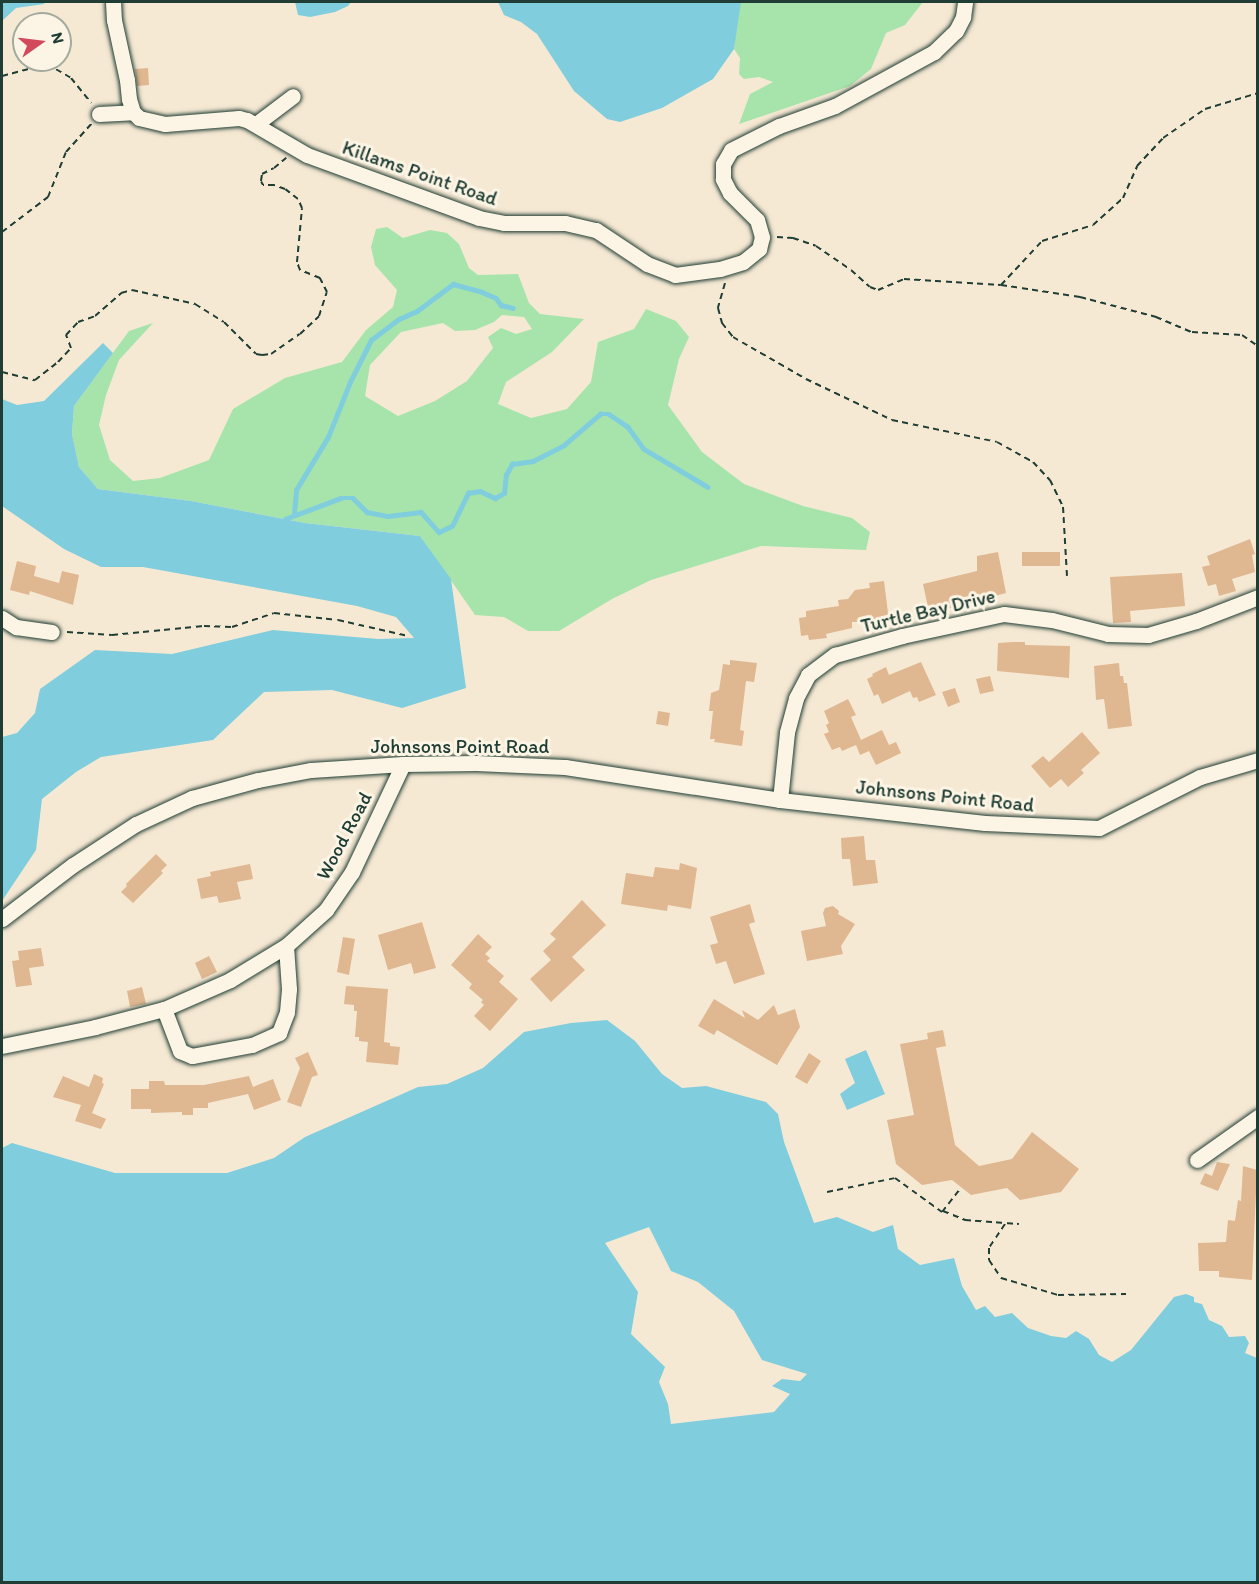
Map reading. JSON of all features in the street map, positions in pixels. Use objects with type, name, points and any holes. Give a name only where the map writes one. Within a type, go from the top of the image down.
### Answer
[{"type":"street","points":[[99,114],[133,112],[114,20],[113,2]]},
{"type":"street","points":[[762,237],[757,220],[730,193],[723,178],[723,164],[731,150],[779,126],[835,105],[934,52],[956,31],[963,17],[965,2]]},
{"type":"street","points":[[256,124],[293,96]]},
{"type":"street","name":"Killams Point Road","points":[[133,112],[139,118],[165,124],[239,118],[256,124],[295,150],[479,218],[504,223],[573,224],[596,230],[664,273],[695,274],[731,266],[753,256],[759,249],[762,237]]},
{"type":"street","name":"Turtle Bay Drive","points":[[780,800],[787,732],[796,698],[808,675],[822,662],[835,656],[902,636],[1004,614],[1052,620],[1108,634],[1148,635],[1196,621],[1257,597]]},
{"type":"street","points":[[2,618],[16,627],[52,632]]},
{"type":"street","name":"Johnsons Point Road","points":[[2,919],[73,865],[136,824],[192,798],[258,780],[311,770],[403,764],[477,763],[565,767],[780,800],[985,823],[1099,828],[1200,777],[1257,760]]},
{"type":"street","name":"Wood Road","points":[[2,1046],[95,1027],[164,1009],[230,980],[286,946],[326,910],[352,872],[403,764]]},
{"type":"street","points":[[164,1009],[180,1051],[192,1056],[252,1045],[279,1033],[286,1012],[289,989],[286,946]]},
{"type":"street","points":[[1197,1160],[1257,1117]]},
{"type":"path","points":[[2,76],[47,64],[72,78],[99,114],[66,152],[48,197],[2,232]]},
{"type":"path","points":[[1001,285],[1042,241],[1093,225],[1123,198],[1137,166],[1163,138],[1205,109],[1257,93]]},
{"type":"path","points":[[2,372],[35,380],[58,362],[71,348],[66,335],[78,322],[95,316],[121,293],[132,290],[195,304],[224,322],[256,354],[262,356],[271,354],[282,347],[319,316],[327,292],[320,278],[300,270],[297,262],[302,208],[298,199],[285,189],[274,184],[263,185],[261,181],[262,174],[274,168],[295,150]]},
{"type":"path","points":[[762,237],[793,238],[816,246],[870,287],[878,290],[904,279],[1001,285],[1080,297],[1156,317],[1192,332],[1242,335],[1257,346]]},
{"type":"path","points":[[731,266],[718,308],[722,323],[733,337],[806,379],[892,420],[997,442],[1033,462],[1050,480],[1063,507],[1067,576]]},
{"type":"path","points":[[52,632],[93,632],[112,635],[204,626],[232,627],[274,613],[338,620],[408,636]]},
{"type":"path","points":[[827,1192],[895,1178],[943,1211],[965,1220],[1019,1224]]},
{"type":"path","points":[[943,1211],[961,1188]]},
{"type":"path","points":[[1005,1224],[989,1248],[988,1260],[1001,1278],[1058,1295],[1126,1294]]},
{"type":"green space","points":[[739,2],[923,2],[905,25],[886,33],[871,69],[850,86],[739,124],[750,94],[773,82],[759,77],[744,79],[739,74],[740,58],[734,49]]},
{"type":"green space","points":[[387,227],[403,238],[430,230],[447,233],[459,244],[469,268],[478,275],[518,274],[529,303],[540,314],[584,319],[552,352],[506,382],[498,404],[531,418],[567,409],[591,382],[598,342],[634,329],[646,309],[676,321],[689,337],[679,359],[668,405],[702,452],[744,484],[803,506],[852,518],[870,532],[866,550],[761,546],[651,580],[612,599],[559,631],[528,631],[504,617],[475,615],[420,536],[305,523],[191,501],[98,489],[79,467],[72,434],[74,406],[129,331],[153,323],[119,360],[106,395],[99,425],[110,460],[133,481],[160,478],[209,460],[233,409],[285,378],[342,362],[366,330],[393,307],[397,290],[375,265],[371,247],[376,229]],"holes":[[[502,315],[524,317],[532,329],[516,334],[501,328],[488,337],[493,348],[467,381],[435,401],[398,416],[365,396],[370,365],[401,332],[443,323],[455,331],[475,330],[494,322]]]},
{"type":"water","points":[[2,2],[45,2],[16,8],[2,21]]},
{"type":"water","points":[[295,2],[351,2],[348,6],[335,12],[310,17],[298,15]]},
{"type":"water","points":[[498,2],[741,2],[734,49],[713,79],[662,108],[620,122],[607,119],[574,91],[537,34],[521,22],[504,15]]},
{"type":"water","points":[[103,343],[113,353],[74,406],[72,434],[79,467],[98,489],[191,501],[305,523],[420,536],[451,579],[466,688],[402,708],[332,690],[264,692],[213,740],[101,757],[76,772],[42,799],[36,850],[2,901],[2,737],[17,733],[35,713],[40,689],[95,650],[172,654],[273,630],[378,639],[414,638],[396,617],[357,606],[143,567],[101,567],[64,549],[2,506],[2,399],[17,405],[44,401]]},
{"type":"water","points":[[607,1020],[635,1041],[662,1074],[682,1088],[706,1086],[766,1102],[778,1114],[784,1142],[814,1223],[837,1217],[873,1232],[893,1225],[898,1249],[920,1265],[954,1258],[962,1286],[976,1310],[985,1306],[995,1317],[1012,1313],[1028,1328],[1051,1336],[1066,1338],[1076,1331],[1089,1339],[1099,1355],[1112,1362],[1131,1350],[1174,1297],[1186,1294],[1194,1297],[1194,1302],[1202,1304],[1209,1320],[1222,1326],[1229,1337],[1245,1336],[1249,1343],[1245,1353],[1257,1358],[1257,1582],[2,1582],[2,1148],[12,1143],[115,1173],[227,1173],[274,1158],[305,1137],[418,1087],[447,1084],[483,1068],[524,1032],[571,1023]],"holes":[[[649,1227],[671,1271],[698,1282],[734,1311],[762,1360],[807,1374],[800,1381],[782,1379],[772,1386],[790,1394],[774,1412],[671,1424],[668,1404],[659,1382],[665,1367],[631,1334],[638,1292],[605,1243]]]},
{"type":"water","points":[[866,1050],[885,1094],[847,1110],[840,1094],[855,1083],[845,1059]]},
{"type":"building","points":[[148,68],[149,85],[137,86],[135,69]]},
{"type":"building","points":[[1250,539],[1255,554],[1252,555],[1255,572],[1232,579],[1236,591],[1219,596],[1216,584],[1208,586],[1202,567],[1210,565],[1207,556]]},
{"type":"building","points":[[998,552],[1006,593],[983,599],[983,602],[929,612],[923,584],[977,571],[977,556]]},
{"type":"building","points":[[1022,552],[1060,552],[1060,566],[1022,566]]},
{"type":"building","points":[[17,561],[36,566],[34,576],[59,583],[62,571],[79,575],[73,605],[30,591],[29,595],[10,590]]},
{"type":"building","points":[[1182,573],[1185,606],[1130,611],[1131,622],[1113,623],[1110,577]]},
{"type":"building","points":[[884,581],[889,621],[852,622],[852,628],[826,634],[827,638],[809,640],[808,635],[801,636],[799,618],[806,617],[806,611],[839,606],[838,600],[848,599],[855,590],[870,588],[869,583]]},
{"type":"building","points":[[1025,642],[1025,645],[1070,646],[1069,678],[997,671],[998,643]]},
{"type":"building","points":[[730,660],[757,663],[754,682],[746,681],[740,730],[744,731],[742,746],[714,742],[715,739],[710,739],[713,711],[709,711],[711,693],[719,690],[723,664],[730,665]]},
{"type":"building","points":[[921,662],[936,695],[919,702],[917,697],[913,698],[910,691],[882,704],[878,694],[874,696],[867,679],[873,676],[872,674],[886,667],[889,675]]},
{"type":"building","points":[[1119,663],[1120,676],[1123,676],[1124,683],[1127,683],[1132,726],[1108,729],[1104,699],[1096,700],[1094,666]]},
{"type":"building","points":[[990,676],[994,691],[980,694],[976,679]]},
{"type":"building","points":[[955,688],[960,702],[948,707],[942,692]]},
{"type":"building","points":[[848,699],[856,715],[851,717],[861,740],[882,730],[889,745],[896,742],[901,753],[876,765],[869,751],[860,755],[856,745],[842,751],[840,747],[832,750],[824,734],[829,732],[826,725],[829,723],[824,711]]},
{"type":"building","points":[[658,711],[670,713],[668,726],[656,724]]},
{"type":"building","points":[[1082,732],[1100,753],[1081,770],[1084,773],[1068,787],[1061,779],[1050,788],[1031,766],[1043,756],[1049,762]]},
{"type":"building","points":[[864,836],[866,860],[875,860],[878,883],[853,886],[850,859],[842,859],[841,838]]},
{"type":"building","points":[[156,854],[167,865],[161,871],[163,873],[133,903],[121,892]]},
{"type":"building","points":[[680,863],[697,868],[691,909],[668,905],[667,911],[621,904],[626,873],[653,877],[655,867],[679,870]]},
{"type":"building","points":[[250,864],[253,879],[237,882],[241,899],[219,903],[217,896],[201,899],[197,879],[211,876],[210,872]]},
{"type":"building","points":[[582,900],[606,925],[572,957],[585,970],[551,1002],[530,979],[551,960],[543,951],[556,939],[550,934]]},
{"type":"building","points":[[750,904],[755,922],[749,924],[765,974],[734,984],[726,961],[716,964],[710,945],[718,943],[710,917]]},
{"type":"building","points":[[833,906],[839,911],[838,914],[855,924],[841,946],[843,954],[807,961],[801,931],[826,926],[823,913],[825,908]]},
{"type":"building","points":[[422,922],[436,968],[414,974],[411,963],[388,970],[378,935]]},
{"type":"building","points":[[478,934],[492,947],[485,954],[490,958],[487,961],[504,976],[499,982],[518,999],[490,1031],[474,1016],[484,1005],[481,1002],[483,1000],[469,988],[472,984],[451,965]]},
{"type":"building","points":[[343,937],[355,939],[349,975],[337,972]]},
{"type":"building","points":[[41,948],[44,966],[29,968],[32,985],[16,987],[12,961],[19,960],[18,951]]},
{"type":"building","points":[[209,956],[217,972],[202,979],[195,963]]},
{"type":"building","points":[[346,986],[388,989],[384,1042],[390,1043],[390,1046],[400,1047],[398,1065],[366,1062],[368,1042],[359,1041],[359,1037],[355,1037],[357,1011],[354,1011],[354,1005],[344,1004]]},
{"type":"building","points":[[142,987],[146,1004],[130,1007],[127,991]]},
{"type":"building","points":[[714,999],[745,1018],[742,1010],[758,1020],[774,1005],[778,1015],[795,1009],[800,1027],[777,1065],[717,1030],[714,1035],[698,1026]]},
{"type":"building","points":[[943,1030],[946,1046],[936,1048],[955,1145],[979,1166],[1012,1159],[1032,1132],[1079,1169],[1061,1192],[1020,1200],[1007,1188],[971,1195],[952,1180],[922,1185],[896,1164],[887,1120],[914,1115],[900,1044],[928,1039],[927,1033]]},
{"type":"building","points":[[308,1052],[318,1075],[312,1077],[301,1107],[287,1102],[300,1068],[295,1058]]},
{"type":"building","points":[[809,1053],[821,1061],[807,1084],[795,1077]]},
{"type":"building","points":[[94,1074],[103,1078],[102,1083],[104,1084],[92,1113],[106,1119],[101,1129],[75,1121],[81,1105],[53,1097],[63,1076],[89,1087]]},
{"type":"building","points":[[249,1076],[253,1087],[273,1079],[281,1100],[254,1110],[248,1094],[208,1103],[208,1108],[193,1108],[193,1115],[182,1115],[182,1112],[151,1113],[151,1109],[131,1109],[131,1089],[149,1089],[149,1081],[164,1081],[165,1085],[204,1085]]},
{"type":"building","points":[[1217,1162],[1230,1164],[1218,1191],[1200,1184],[1205,1173],[1212,1176]]},
{"type":"building","points":[[1243,1166],[1257,1170],[1252,1280],[1219,1277],[1219,1271],[1199,1271],[1198,1243],[1226,1242],[1228,1220],[1235,1221],[1238,1200],[1241,1201]]},
{"type":"waterway","points":[[294,514],[296,490],[328,437],[350,382],[371,340],[399,319],[417,311],[453,284],[482,292],[496,298],[501,305],[513,308]]},
{"type":"waterway","points":[[285,519],[341,498],[353,498],[367,512],[388,516],[421,512],[439,532],[452,526],[468,493],[480,491],[495,498],[504,493],[506,475],[512,464],[533,461],[564,445],[600,414],[609,414],[628,427],[644,449],[708,487]]}]
